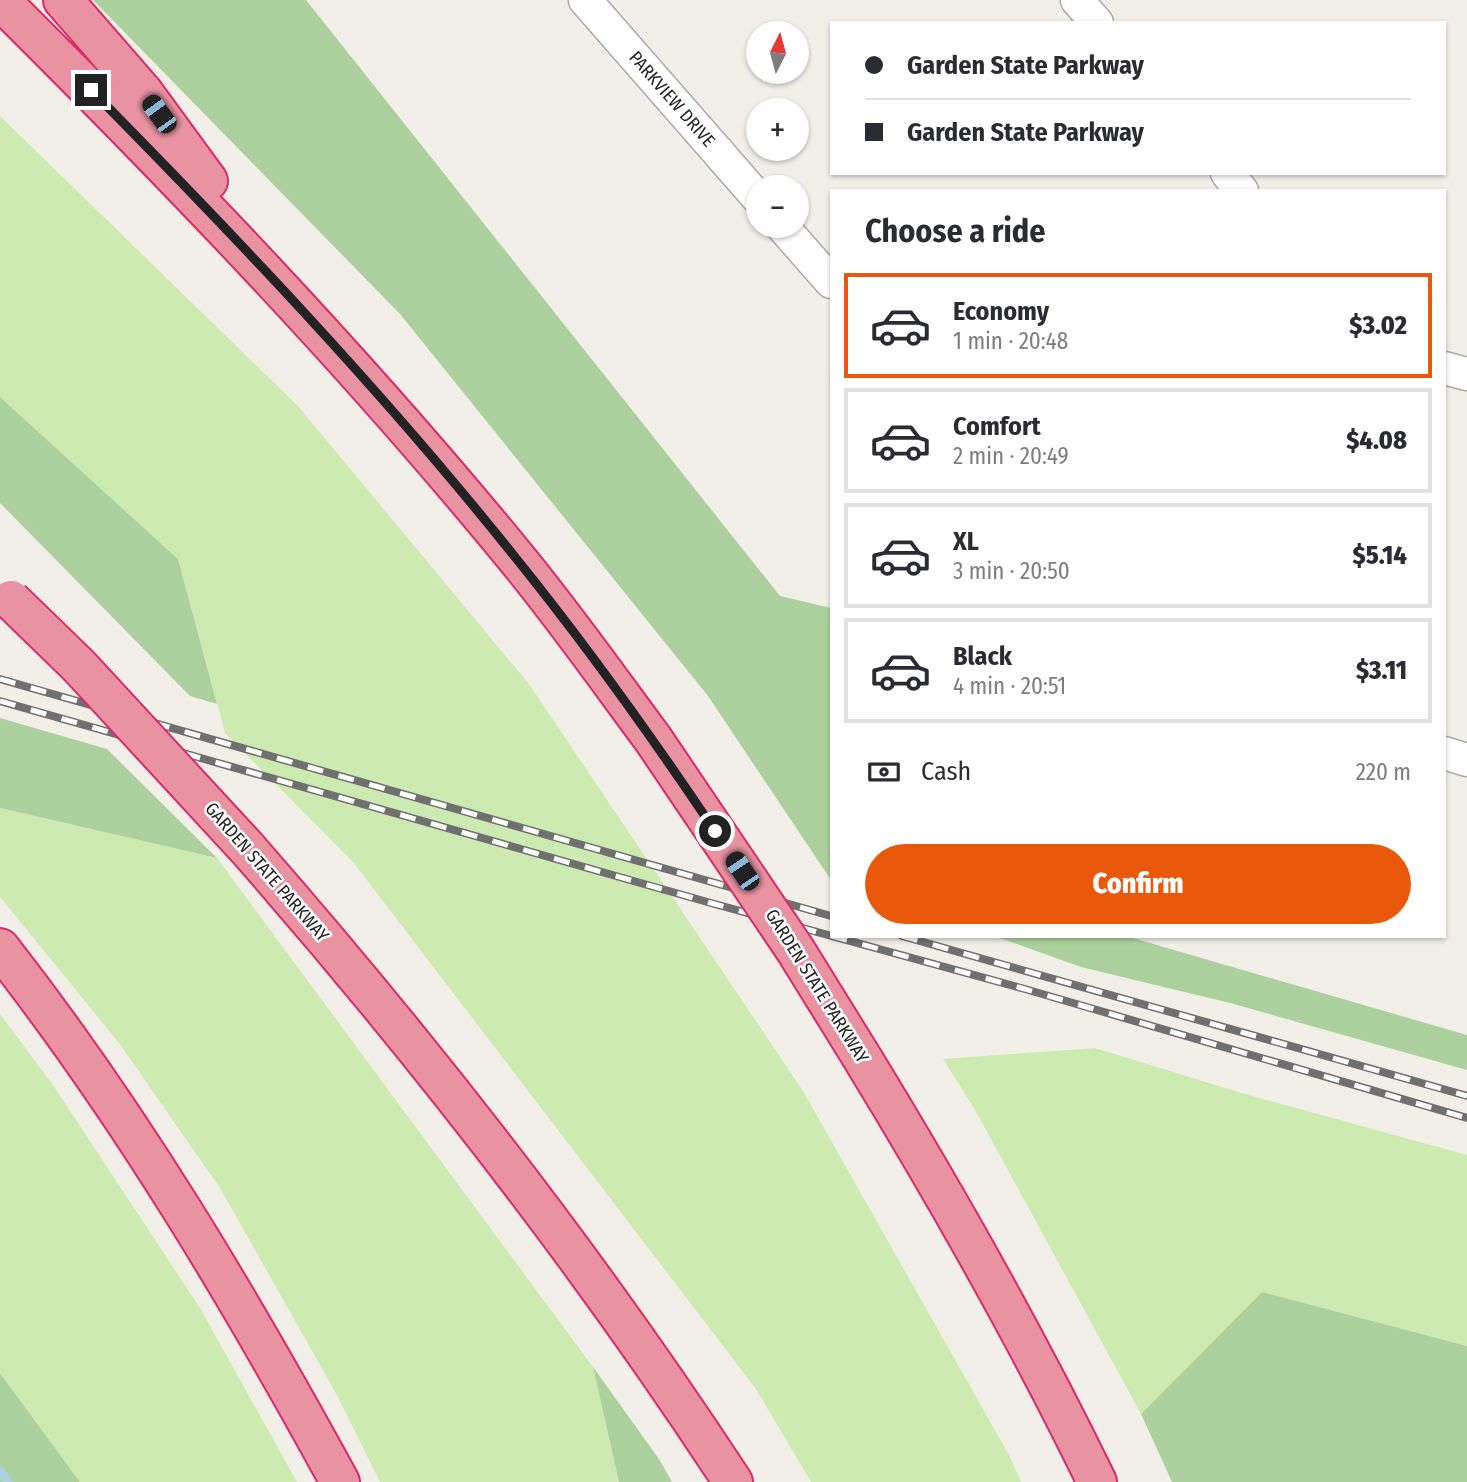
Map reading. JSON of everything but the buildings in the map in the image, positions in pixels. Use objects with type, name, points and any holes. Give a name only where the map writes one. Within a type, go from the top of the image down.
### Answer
[{"type":"highway","name":"GARDEN STATE PARKWAY","points":[[0,0],[149,149],[376,393],[514,555],[653,739],[796,951],[919,1150],[976,1251],[1097,1482]]},
{"type":"highway","points":[[63,0],[143,92],[301,310]]},
{"type":"highway","name":"GARDEN STATE PARKWAY","points":[[6,594],[79,666],[247,848],[384,1008],[553,1223],[637,1340],[733,1482]]},
{"type":"highway","points":[[0,948],[144,1151],[259,1336],[340,1482]]},
{"type":"street","name":"PARKVIEW DRIVE","points":[[585,0],[746,184]]},
{"type":"street","points":[[1077,0],[1095,21]]},
{"type":"street","points":[[1229,175],[1240,189]]},
{"type":"street","points":[[792,238],[830,281]]},
{"type":"street","points":[[1446,369],[1467,374]]},
{"type":"street","points":[[1446,754],[1467,760]]},
{"type":"green space","points":[[93,0],[306,0],[780,596],[830,608],[830,879],[708,696],[400,314]]},
{"type":"green space","points":[[0,116],[298,406],[529,684],[803,1091],[1009,1455],[1021,1482],[811,1482],[756,1389],[353,862],[225,733],[178,559],[0,397]]},
{"type":"green space","points":[[0,397],[178,559],[217,704],[190,696],[0,503]]},
{"type":"green space","points":[[0,718],[107,749],[217,858],[0,808]]},
{"type":"green space","points":[[0,808],[217,858],[593,1367],[619,1482],[380,1482],[338,1397],[220,1188],[119,1043],[0,897]]},
{"type":"green space","points":[[1000,938],[1133,938],[1467,1035],[1467,1070],[1230,1003],[1081,967]]},
{"type":"green space","points":[[0,1014],[53,1085],[200,1308],[297,1482],[80,1482],[0,1373]]},
{"type":"green space","points":[[1095,1048],[1245,1094],[1467,1155],[1467,1346],[1262,1292],[1141,1414],[975,1110],[943,1059]]},
{"type":"green space","points":[[1262,1292],[1467,1346],[1467,1482],[1172,1482],[1141,1414]]},
{"type":"green space","points":[[593,1367],[659,1459],[672,1482],[619,1482]]},
{"type":"green space","points":[[0,1373],[80,1482],[0,1482]]},
{"type":"waterway","points":[[0,1471],[8,1482]]},
{"type":"railway","points":[[0,679],[830,916]]},
{"type":"railway","points":[[0,701],[830,936]]},
{"type":"railway","points":[[839,938],[1025,989],[1467,1118]]},
{"type":"railway","points":[[909,938],[1467,1096]]},
{"type":"route","points":[[91,90],[301,310],[376,393],[514,555],[606,674],[715,831]]}]
